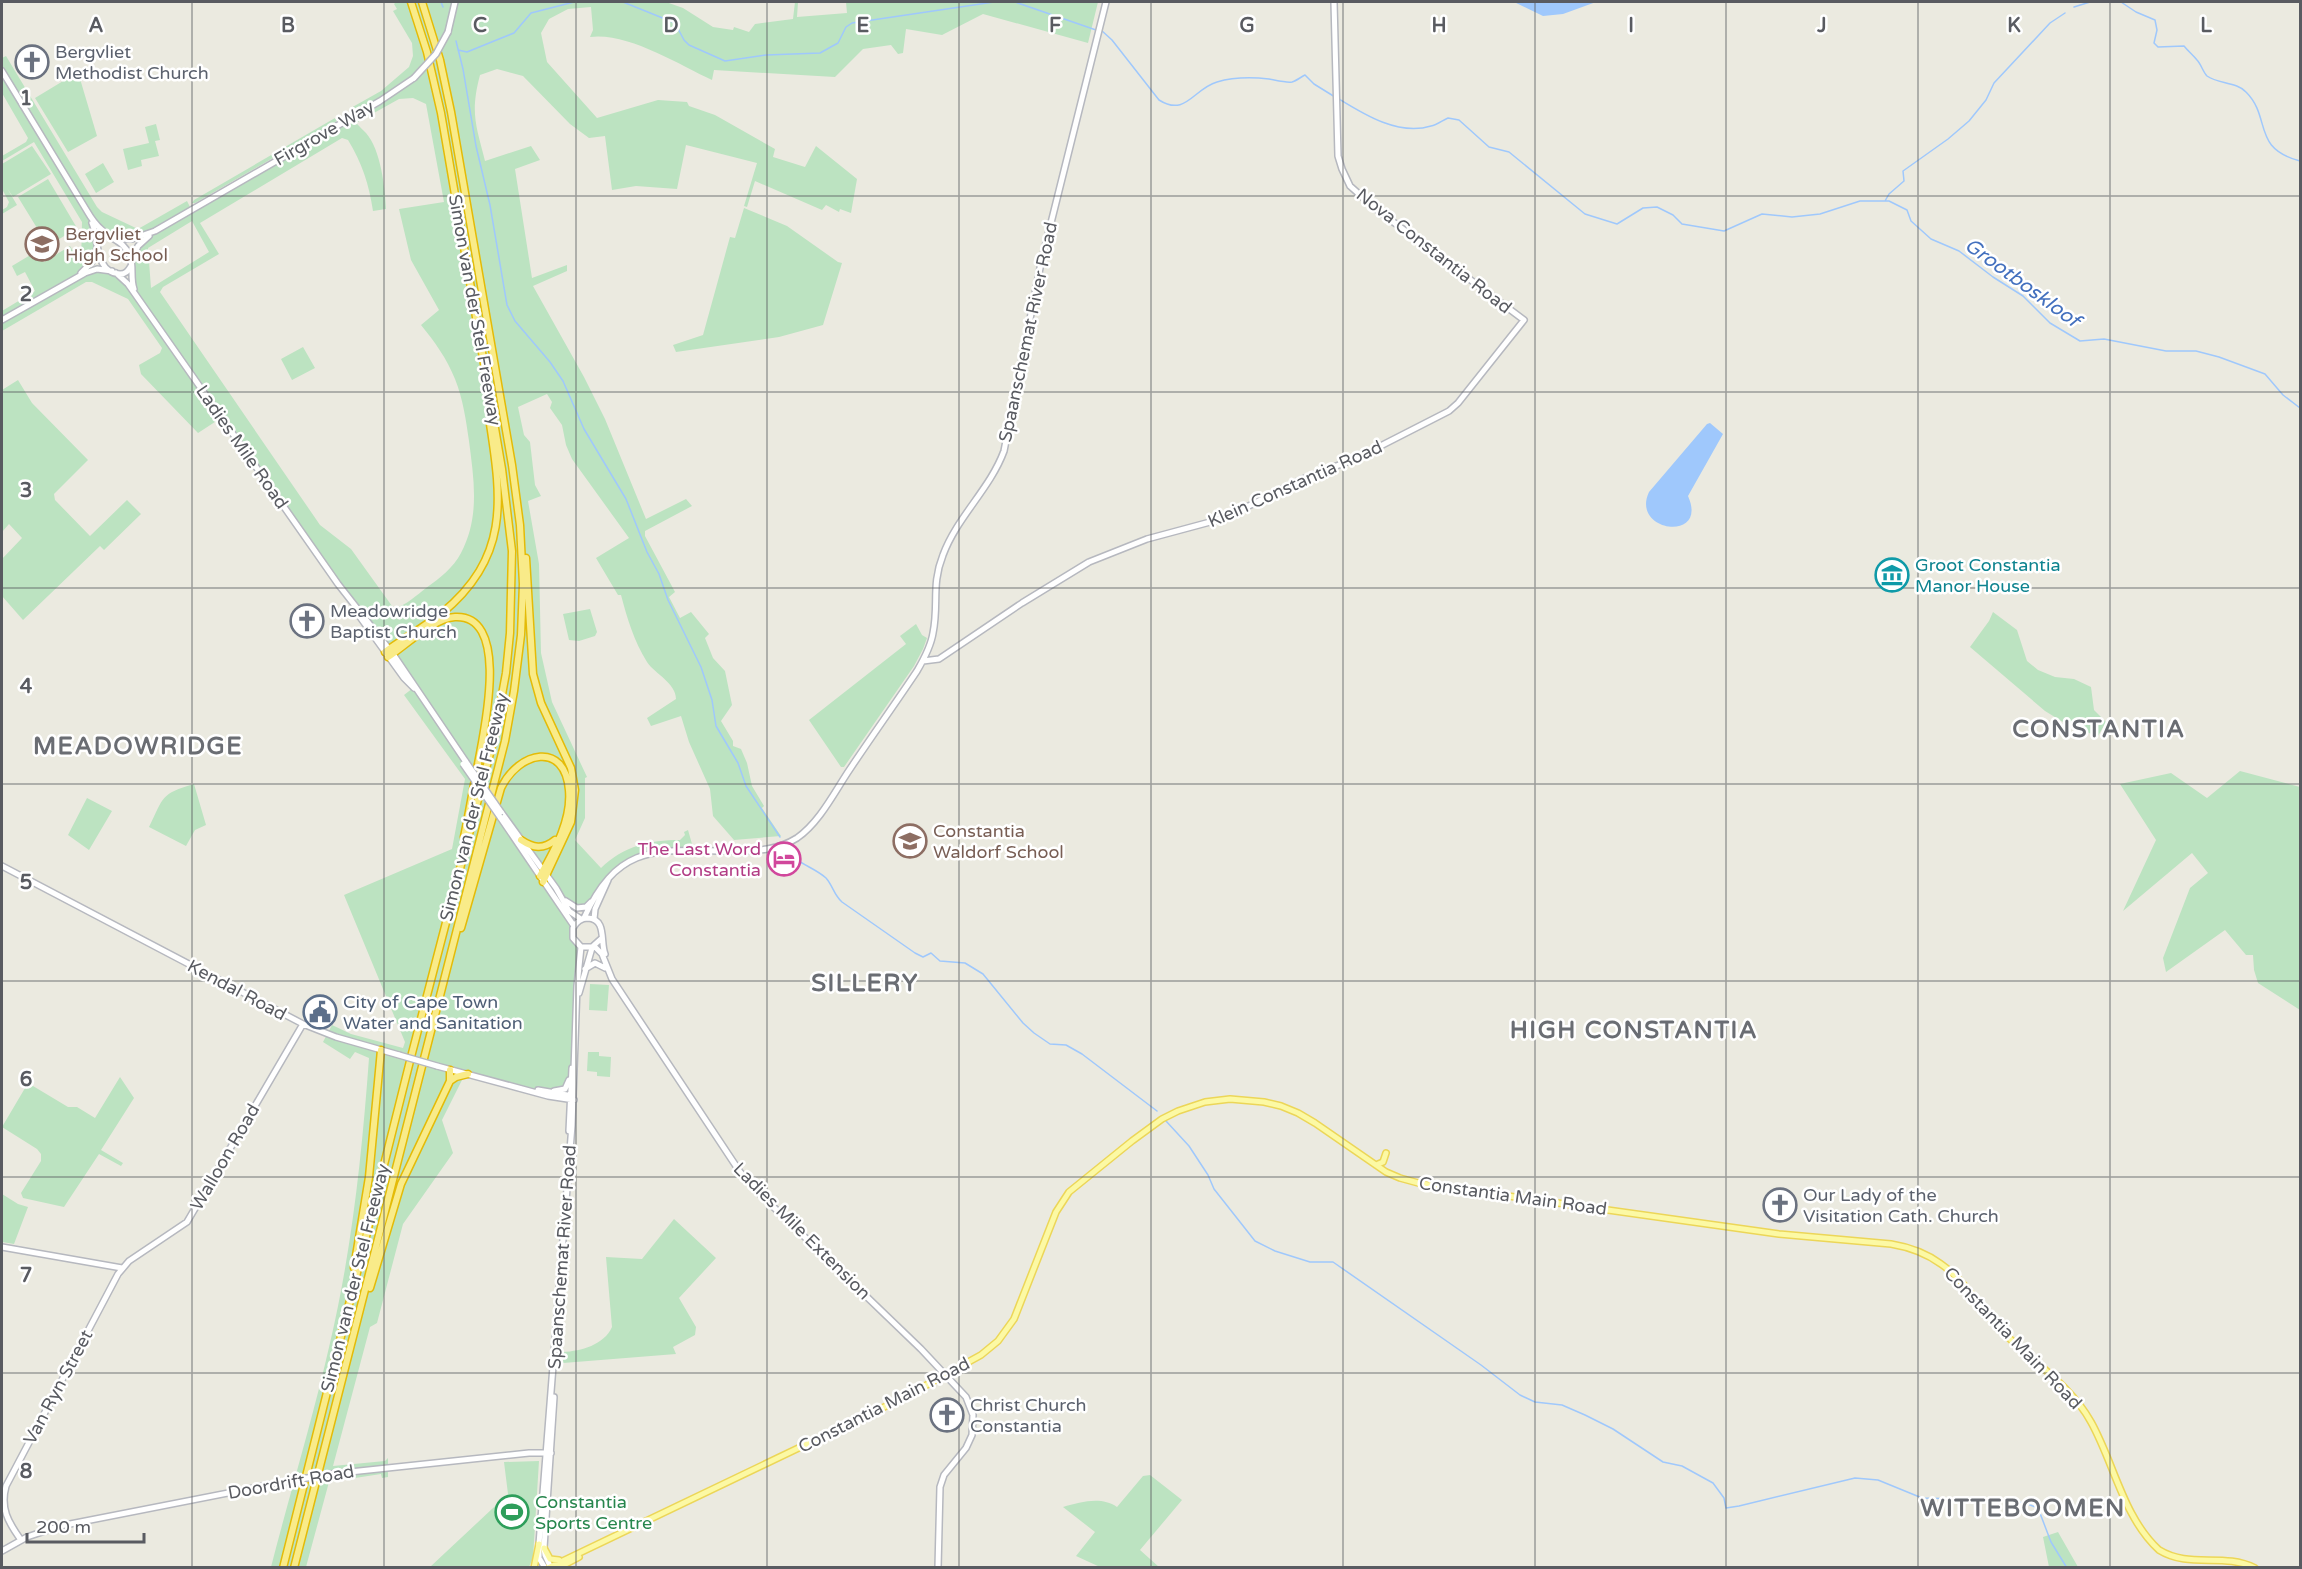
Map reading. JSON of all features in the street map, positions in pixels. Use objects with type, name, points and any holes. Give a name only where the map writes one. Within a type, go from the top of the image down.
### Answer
[{"type":"highway","name":"Simon van der Stel Freeway","points":[[283,1568],[494,738],[506,673],[510,633],[512,589],[510,531],[502,469],[441,113],[427,52],[411,2]]},
{"type":"highway","name":"Simon van der Stel Freeway","points":[[294,1568],[505,741],[514,691],[522,612],[520,525],[512,465],[451,112],[440,60],[422,2]]},
{"type":"highway","points":[[389,653],[458,599],[476,576],[489,549],[498,515],[499,493],[485,373]]},
{"type":"highway","points":[[520,525],[527,569],[533,674],[541,703],[571,768],[575,790],[571,822],[543,876]]},
{"type":"highway","points":[[389,653],[439,622],[454,617],[466,619],[477,626],[487,645],[490,662],[490,690],[455,888]]},
{"type":"highway","points":[[450,960],[462,927],[501,788],[514,768],[532,757],[553,760],[566,776],[569,791],[568,808],[543,876]]},
{"type":"highway","points":[[521,840],[533,847],[541,848],[559,836]]},
{"type":"highway","points":[[340,1339],[367,1195],[381,1050]]},
{"type":"highway","points":[[352,1343],[401,1184],[450,1081],[450,1070]]},
{"type":"highway","points":[[450,1081],[468,1074]]},
{"type":"main road","name":"Firgrove Way","points":[[113,237],[132,239],[155,231],[388,96],[414,78],[436,54],[448,32],[455,2]]},
{"type":"main road","name":"Spaanschemat River Road","points":[[583,919],[597,894],[623,864],[646,853],[758,851],[780,846],[796,838],[818,815],[924,659],[930,646],[934,624],[935,583],[941,559],[953,535],[992,478],[1010,430],[1043,254],[1106,2]]},
{"type":"main road","name":"Nova Constantia Road","points":[[1334,2],[1338,156],[1343,173],[1353,189],[1376,209],[1524,320]]},
{"type":"main road","points":[[2,71],[87,212],[99,228],[126,248],[131,263],[126,272],[95,270],[78,276],[2,320]]},
{"type":"main road","points":[[87,212],[94,228],[101,260],[114,272]]},
{"type":"main road","name":"Firgrove Way","points":[[131,263],[139,245],[155,231]]},
{"type":"main road","points":[[78,276],[90,264],[102,238],[113,237]]},
{"type":"main road","name":"Ladies Mile Road","points":[[131,263],[131,279],[138,299]]},
{"type":"main road","name":"Ladies Mile Road","points":[[114,272],[126,281],[346,595],[413,683],[414,688],[543,876],[572,915],[583,919]]},
{"type":"main road","name":"Klein Constantia Road","points":[[924,659],[934,661],[942,657],[1045,588],[1095,559],[1138,542],[1225,518],[1291,484],[1358,458],[1449,411],[1458,403],[1524,320]]},
{"type":"main road","points":[[930,646],[934,656],[942,657]]},
{"type":"main road","name":"Ladies Mile Road","points":[[500,814],[521,840],[574,926]]},
{"type":"main road","name":"Kendal Road","points":[[2,866],[303,1024],[336,1037],[450,1070],[572,1098]]},
{"type":"main road","name":"Spaanschemat River Road","points":[[594,920],[595,909],[608,880]]},
{"type":"main road","points":[[560,896],[570,906],[577,908],[586,907],[597,894]]},
{"type":"main road","points":[[583,919],[594,920],[600,926],[602,938],[593,947],[581,947],[573,938],[574,926],[583,919]]},
{"type":"main road","name":"Ladies Mile Extension","points":[[602,938],[603,949],[615,983]]},
{"type":"main road","name":"Spaanschemat River Road","points":[[548,1567],[540,1560],[549,1453],[581,947]]},
{"type":"main road","name":"Spaanschemat River Road","points":[[578,995],[584,969],[593,947]]},
{"type":"main road","name":"Ladies Mile Extension","points":[[593,947],[602,954],[606,969],[740,1172],[947,1375],[969,1403],[974,1429],[966,1448],[941,1481],[938,1502],[938,1568]]},
{"type":"main road","points":[[584,969],[595,963],[606,969]]},
{"type":"main road","name":"Walloon Road","points":[[122,1268],[187,1221],[303,1024]]},
{"type":"main road","name":"Spaanschemat River Road","points":[[570,1135],[571,1073],[575,1049]]},
{"type":"main road","points":[[547,1094],[565,1089],[571,1073]]},
{"type":"main road","points":[[547,1094],[566,1106],[569,1125]]},
{"type":"main road","name":"Constantia Main Road","points":[[548,1567],[592,1548],[947,1375],[989,1349],[1009,1326],[1018,1311],[1056,1212],[1069,1192],[1132,1141],[1169,1115],[1191,1106],[1219,1100],[1247,1100],[1281,1106],[1298,1113],[1376,1166],[1400,1178],[1422,1184],[1796,1236],[1891,1244],[1928,1256],[1943,1265],[1963,1283],[1996,1325],[2060,1383],[2079,1404],[2098,1436],[2136,1521],[2161,1551],[2175,1560],[2187,1563],[2240,1562],[2255,1568]]},
{"type":"main road","points":[[1376,1166],[1384,1161],[1386,1153]]},
{"type":"main road","points":[[2,1247],[122,1268]]},
{"type":"main road","name":"Van Ryn Street","points":[[21,1540],[8,1522],[4,1510],[6,1486],[122,1268]]},
{"type":"main road","name":"Doordrift Road","points":[[2,1551],[21,1540],[60,1526],[290,1481],[331,1474],[514,1454],[549,1453]]},
{"type":"main road","points":[[542,1546],[550,1560],[565,1559]]},
{"type":"main road","points":[[534,1568],[542,1546]]},
{"type":"main road","name":"Constantia Main Road","points":[[558,1568],[592,1548]]},
{"type":"green space","points":[[396,2],[666,2],[683,8],[713,27],[733,30],[734,27],[749,32],[755,24],[793,19],[795,2],[798,2],[797,17],[847,13],[846,2],[1098,2],[1088,43],[983,14],[942,35],[906,29],[903,53],[898,54],[891,45],[863,49],[835,77],[714,70],[712,80],[636,44],[620,39],[590,37],[593,30],[591,7],[568,9],[549,19],[541,33],[547,62],[597,118],[658,100],[687,102],[689,106],[715,115],[775,149],[773,157],[805,167],[816,146],[857,179],[851,213],[840,209],[839,212],[826,205],[822,210],[755,181],[747,207],[744,206],[757,163],[686,145],[677,189],[636,186],[612,190],[605,136],[589,138],[570,124],[523,76],[497,69],[480,75],[475,109],[485,161],[531,146],[540,160],[515,169],[532,278],[567,265],[567,271],[533,286],[605,419],[646,519],[686,499],[692,506],[645,531],[645,536],[675,592],[669,597],[680,618],[691,612],[709,634],[705,638],[713,658],[725,671],[732,705],[721,721],[733,741],[733,746],[741,749],[752,786],[764,806],[762,808],[781,836],[734,840],[713,816],[710,789],[689,742],[681,716],[651,726],[647,718],[676,699],[675,693],[669,683],[647,662],[631,629],[621,595],[618,595],[596,558],[629,538],[572,459],[566,445],[562,425],[550,408],[552,402],[547,394],[518,407],[524,435],[530,442],[535,485],[541,496],[528,501],[539,564],[541,653],[552,702],[587,777],[585,778],[585,818],[575,840],[601,868],[628,849],[658,841],[680,840],[685,835],[684,832],[688,830],[694,851],[666,851],[623,864],[588,905],[570,906],[456,751],[574,926],[572,931],[581,947],[571,1073],[566,1087],[547,1092],[469,1074],[462,1080],[442,1120],[453,1153],[403,1224],[377,1323],[370,1327],[333,1466],[385,1461],[388,1458],[388,1477],[382,1478],[381,1474],[329,1482],[306,1567],[271,1567],[338,1308],[350,1237],[363,1130],[369,1058],[355,1052],[350,1059],[323,1042],[332,1025],[351,1034],[403,1048],[405,1042],[344,895],[452,849],[465,779],[404,695],[413,688],[385,652],[221,418],[198,433],[141,374],[139,365],[160,353],[162,348],[128,299],[92,282],[86,282],[2,331],[2,311],[35,291],[25,272],[17,276],[12,266],[37,251],[44,262],[70,246],[81,264],[82,222],[34,142],[2,161],[2,156],[26,142],[28,138],[2,93],[2,58],[6,56],[97,207],[102,212],[138,229],[187,201],[191,209],[352,116],[349,109],[381,91],[409,67],[413,56],[412,43],[393,11],[397,9],[394,4]],"holes":[[[413,98],[426,104],[444,202],[399,209],[411,260],[439,310],[421,325],[444,358],[460,394],[473,470],[474,498],[471,526],[458,558],[436,580],[408,602],[396,608],[392,606],[351,549],[320,525],[160,292],[163,287],[219,254],[200,223],[342,138],[348,140],[361,165],[373,211],[386,209],[379,159],[371,140],[356,123],[399,99]],[[89,215],[104,230],[122,239],[151,234],[135,251],[131,279],[136,295],[112,271],[90,271],[87,268],[96,242]],[[192,221],[209,252],[151,288],[148,248]]]},
{"type":"green space","points":[[78,72],[97,136],[68,152],[35,98]]},
{"type":"green space","points":[[335,118],[337,121],[192,203],[194,200]]},
{"type":"green space","points":[[156,124],[160,140],[155,141],[159,156],[141,160],[142,166],[128,170],[123,149],[149,143],[145,127]]},
{"type":"green space","points":[[32,146],[51,174],[13,197],[7,188],[17,205],[2,214],[2,210],[9,202],[2,189],[2,164]]},
{"type":"green space","points":[[103,163],[114,182],[96,193],[85,174]]},
{"type":"green space","points":[[48,179],[77,228],[48,246],[18,197]]},
{"type":"green space","points":[[744,208],[787,226],[842,263],[823,325],[779,337],[676,352],[673,345],[703,335],[730,237],[735,238]]},
{"type":"green space","points":[[303,347],[315,368],[292,380],[281,359]]},
{"type":"green space","points":[[18,380],[32,403],[88,460],[54,494],[55,500],[90,536],[127,500],[141,514],[104,550],[100,546],[23,620],[2,596],[2,559],[22,538],[9,524],[2,532],[2,390]]},
{"type":"green space","points":[[590,609],[597,632],[595,636],[579,641],[569,640],[563,614]]},
{"type":"green space","points":[[1993,612],[2017,630],[2027,661],[2038,670],[2055,677],[2074,679],[2091,687],[2094,710],[2106,722],[2098,736],[2071,727],[2045,711],[1970,647]]},
{"type":"green space","points":[[916,624],[922,635],[927,638],[923,649],[914,666],[844,767],[841,767],[809,720],[906,644],[900,636]]},
{"type":"green space","points":[[2240,771],[2300,787],[2300,1010],[2258,983],[2253,955],[2246,955],[2225,930],[2166,972],[2163,958],[2190,888],[2208,873],[2192,853],[2123,911],[2156,840],[2120,784],[2171,773],[2207,798]]},
{"type":"green space","points":[[194,784],[206,825],[195,830],[186,846],[149,827],[164,798]]},
{"type":"green space","points":[[87,798],[112,811],[89,850],[68,835]]},
{"type":"green space","points":[[590,984],[609,985],[607,1011],[589,1010]]},
{"type":"green space","points":[[588,1052],[599,1052],[599,1056],[611,1057],[610,1077],[597,1076],[597,1072],[587,1071]]},
{"type":"green space","points":[[120,1077],[134,1098],[101,1150],[123,1163],[121,1166],[99,1154],[64,1207],[23,1198],[21,1193],[41,1161],[41,1154],[37,1149],[2,1127],[28,1083],[68,1107],[77,1107],[95,1118]]},
{"type":"green space","points":[[2,1194],[28,1207],[14,1244],[2,1242]]},
{"type":"green space","points":[[674,1219],[716,1258],[679,1298],[696,1327],[695,1335],[673,1347],[676,1354],[563,1363],[563,1352],[598,1343],[612,1327],[606,1257],[642,1259]]},
{"type":"green space","name":"Constantia Sports Centre","points":[[539,1461],[533,1558],[529,1567],[430,1567],[508,1494],[504,1462]]},
{"type":"green space","points":[[1150,1475],[1182,1500],[1140,1550],[1159,1567],[1100,1567],[1076,1556],[1095,1532],[1063,1507],[1098,1501],[1117,1507],[1143,1476]]},
{"type":"green space","points":[[2058,1532],[2078,1567],[2049,1567],[2043,1537]]},
{"type":"water","points":[[1514,2],[1596,2],[1563,14],[1543,16]]},
{"type":"water","points":[[1710,423],[1723,434],[1688,496],[1692,511],[1688,521],[1680,526],[1669,527],[1659,523],[1650,516],[1646,506],[1649,492]]},
{"type":"waterway","points":[[441,2],[443,7]]},
{"type":"waterway","name":"Grootboskloof","points":[[458,50],[467,52],[514,33],[531,13],[574,2]]},
{"type":"waterway","name":"Grootboskloof","points":[[623,2],[675,23],[689,45],[725,61],[766,55],[820,53],[838,43],[846,27],[852,23],[994,2]]},
{"type":"waterway","name":"Grootboskloof","points":[[1015,2],[1096,30]]},
{"type":"waterway","points":[[2074,7],[2090,2]]},
{"type":"waterway","points":[[2121,2],[2136,12],[2155,20],[2157,30],[2154,43],[2158,47],[2184,46],[2207,76],[2238,86],[2246,92],[2259,112],[2268,140],[2285,155],[2300,161]]},
{"type":"waterway","points":[[1885,201],[1889,194],[1904,181],[1903,171],[1969,121],[1986,100],[1994,83],[2050,23],[2065,13]]},
{"type":"waterway","name":"Grootboskloof","points":[[1101,30],[1112,40],[1159,100],[1168,104],[1183,104],[1209,85],[1223,80],[1256,78],[1290,82],[1305,75],[1314,84],[1335,97]]},
{"type":"waterway","points":[[456,41],[490,205],[507,305],[515,321],[563,381],[584,429],[626,499],[668,600],[701,667],[712,700],[716,726],[738,763],[746,786],[780,837]]},
{"type":"waterway","name":"Grootboskloof","points":[[1339,99],[1395,126],[1419,128],[1448,118],[1459,120],[1489,147],[1509,152],[1585,214],[1617,224],[1643,208],[1657,207],[1673,215],[1682,224],[1724,231],[1762,214],[1792,217],[1820,214],[1860,201],[1889,201],[1907,210],[1911,221],[1931,239],[1959,251],[2023,296],[2050,323],[2080,341],[2104,339],[2166,351],[2196,351],[2219,357],[2265,374],[2283,395],[2300,408]]},
{"type":"waterway","points":[[787,850],[796,859],[826,878],[842,902],[915,953],[923,957],[931,953],[940,961],[965,963],[983,974],[1034,1033],[1050,1044],[1066,1045],[1082,1054],[1157,1111]]},
{"type":"waterway","points":[[1166,1121],[1189,1146],[1208,1175],[1214,1189],[1255,1241],[1275,1251],[1310,1262],[1333,1262],[1481,1365],[1520,1395],[1535,1402],[1562,1405],[1585,1415],[1613,1429],[1663,1462],[1682,1466],[1713,1483],[1724,1498],[1726,1508],[1855,1478],[1878,1480],[1922,1498],[2025,1503],[2038,1508],[2051,1542],[2067,1568]]},
{"type":"place","name":"Bergvliet Methodist Church","points":[[32,62]]},
{"type":"place","name":"Bergvliet High School","points":[[42,244]]},
{"type":"place","name":"Groot Constantia Manor House","points":[[1892,575]]},
{"type":"place","name":"Meadowridge Baptist Church","points":[[307,621]]},
{"type":"place","name":"Constantia Waldorf School","points":[[910,841]]},
{"type":"place","name":"The Last Word Constantia","points":[[784,859]]},
{"type":"place","name":"City of Cape Town Water and Sanitation","points":[[320,1012]]},
{"type":"place","name":"Our Lady of the Visitation Cath. Church","points":[[1780,1205]]},
{"type":"place","name":"Christ Church Constantia","points":[[947,1415]]},
{"type":"place","name":"Constantia Sports Centre","points":[[512,1512]]},
{"type":"district","name":"CONSTANTIA","points":[[2099,729]]},
{"type":"district","name":"MEADOWRIDGE","points":[[138,746]]},
{"type":"district","name":"SILLERY","points":[[865,983]]},
{"type":"district","name":"HIGH CONSTANTIA","points":[[1634,1030]]},
{"type":"district","name":"WITTEBOOMEN","points":[[2023,1508]]}]
